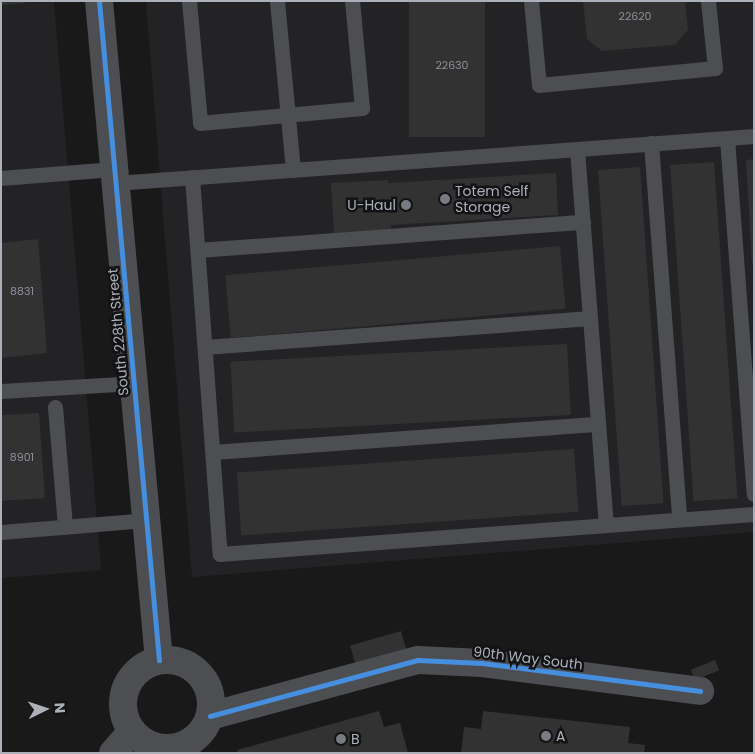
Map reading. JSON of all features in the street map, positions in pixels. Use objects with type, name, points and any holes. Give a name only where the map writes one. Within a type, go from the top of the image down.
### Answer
[{"type":"street","name":"South 228th Street","points":[[99,1],[159,660]]},
{"type":"street","points":[[159,660],[174,660],[188,664],[200,674],[211,701],[210,716],[195,739],[168,748],[148,744],[132,731],[124,710],[126,688],[145,665],[159,660]]},
{"type":"street","name":"90th Way South","points":[[210,716],[418,660],[482,663],[700,691]]},
{"type":"street","points":[[113,753],[132,731]]},
{"type":"lane","points":[[189,1],[200,123],[362,108],[352,1]]},
{"type":"lane","points":[[277,1],[293,170]]},
{"type":"lane","points":[[531,1],[539,85],[715,68],[708,1]]},
{"type":"lane","points":[[1,178],[192,177],[754,136]]},
{"type":"lane","points":[[727,138],[754,494]]},
{"type":"lane","points":[[651,143],[679,519]]},
{"type":"lane","points":[[577,149],[606,525]]},
{"type":"lane","points":[[192,177],[220,554],[754,514]]},
{"type":"lane","points":[[198,250],[583,222]]},
{"type":"lane","points":[[205,347],[590,318]]},
{"type":"lane","points":[[1,391],[134,383]]},
{"type":"lane","points":[[55,407],[65,527]]},
{"type":"lane","points":[[212,452],[598,424]]},
{"type":"lane","points":[[1,532],[146,520]]},
{"type":"shaded area","points":[[1,1],[54,1],[101,570],[1,578]]},
{"type":"shaded area","points":[[146,1],[754,1],[754,532],[192,577]]},
{"type":"building","points":[[1,1],[25,1],[25,3],[1,5]]},
{"type":"building","points":[[409,1],[485,1],[485,137],[409,137]]},
{"type":"building","points":[[583,1],[685,1],[688,30],[675,45],[602,51],[587,39]]},
{"type":"building","points":[[754,159],[754,263],[752,263],[746,160]]},
{"type":"building","points":[[714,162],[738,498],[694,501],[670,165]]},
{"type":"building","points":[[640,167],[664,503],[622,506],[598,170]]},
{"type":"building","name":"Totem Self Storage","points":[[556,173],[558,215],[391,225],[391,230],[334,233],[331,183],[388,180],[388,183]]},
{"type":"building","points":[[38,239],[47,353],[1,358],[1,243]]},
{"type":"building","points":[[560,246],[565,309],[231,338],[225,275]]},
{"type":"building","points":[[567,344],[571,415],[234,433],[230,362]]},
{"type":"building","points":[[39,413],[45,498],[1,501],[1,415]]},
{"type":"building","points":[[574,449],[578,512],[241,535],[237,473]]},
{"type":"building","points":[[401,631],[408,656],[357,671],[350,646]]},
{"type":"building","points":[[715,660],[719,670],[695,680],[691,670]]},
{"type":"building","name":"B","points":[[379,711],[384,727],[400,723],[408,753],[238,753],[237,750]]},
{"type":"building","name":"A","points":[[483,711],[630,727],[628,743],[645,745],[644,753],[461,753],[464,727],[481,729]]},
{"type":"cycle path","points":[[99,1],[159,660]]},
{"type":"cycle path","points":[[210,716],[418,660],[482,663],[700,691]]},
{"type":"place","name":"Totem Self Storage","points":[[445,199]]},
{"type":"place","name":"U-Haul","points":[[406,205]]},
{"type":"place","name":"A","points":[[546,736]]},
{"type":"place","name":"B","points":[[341,739]]}]
